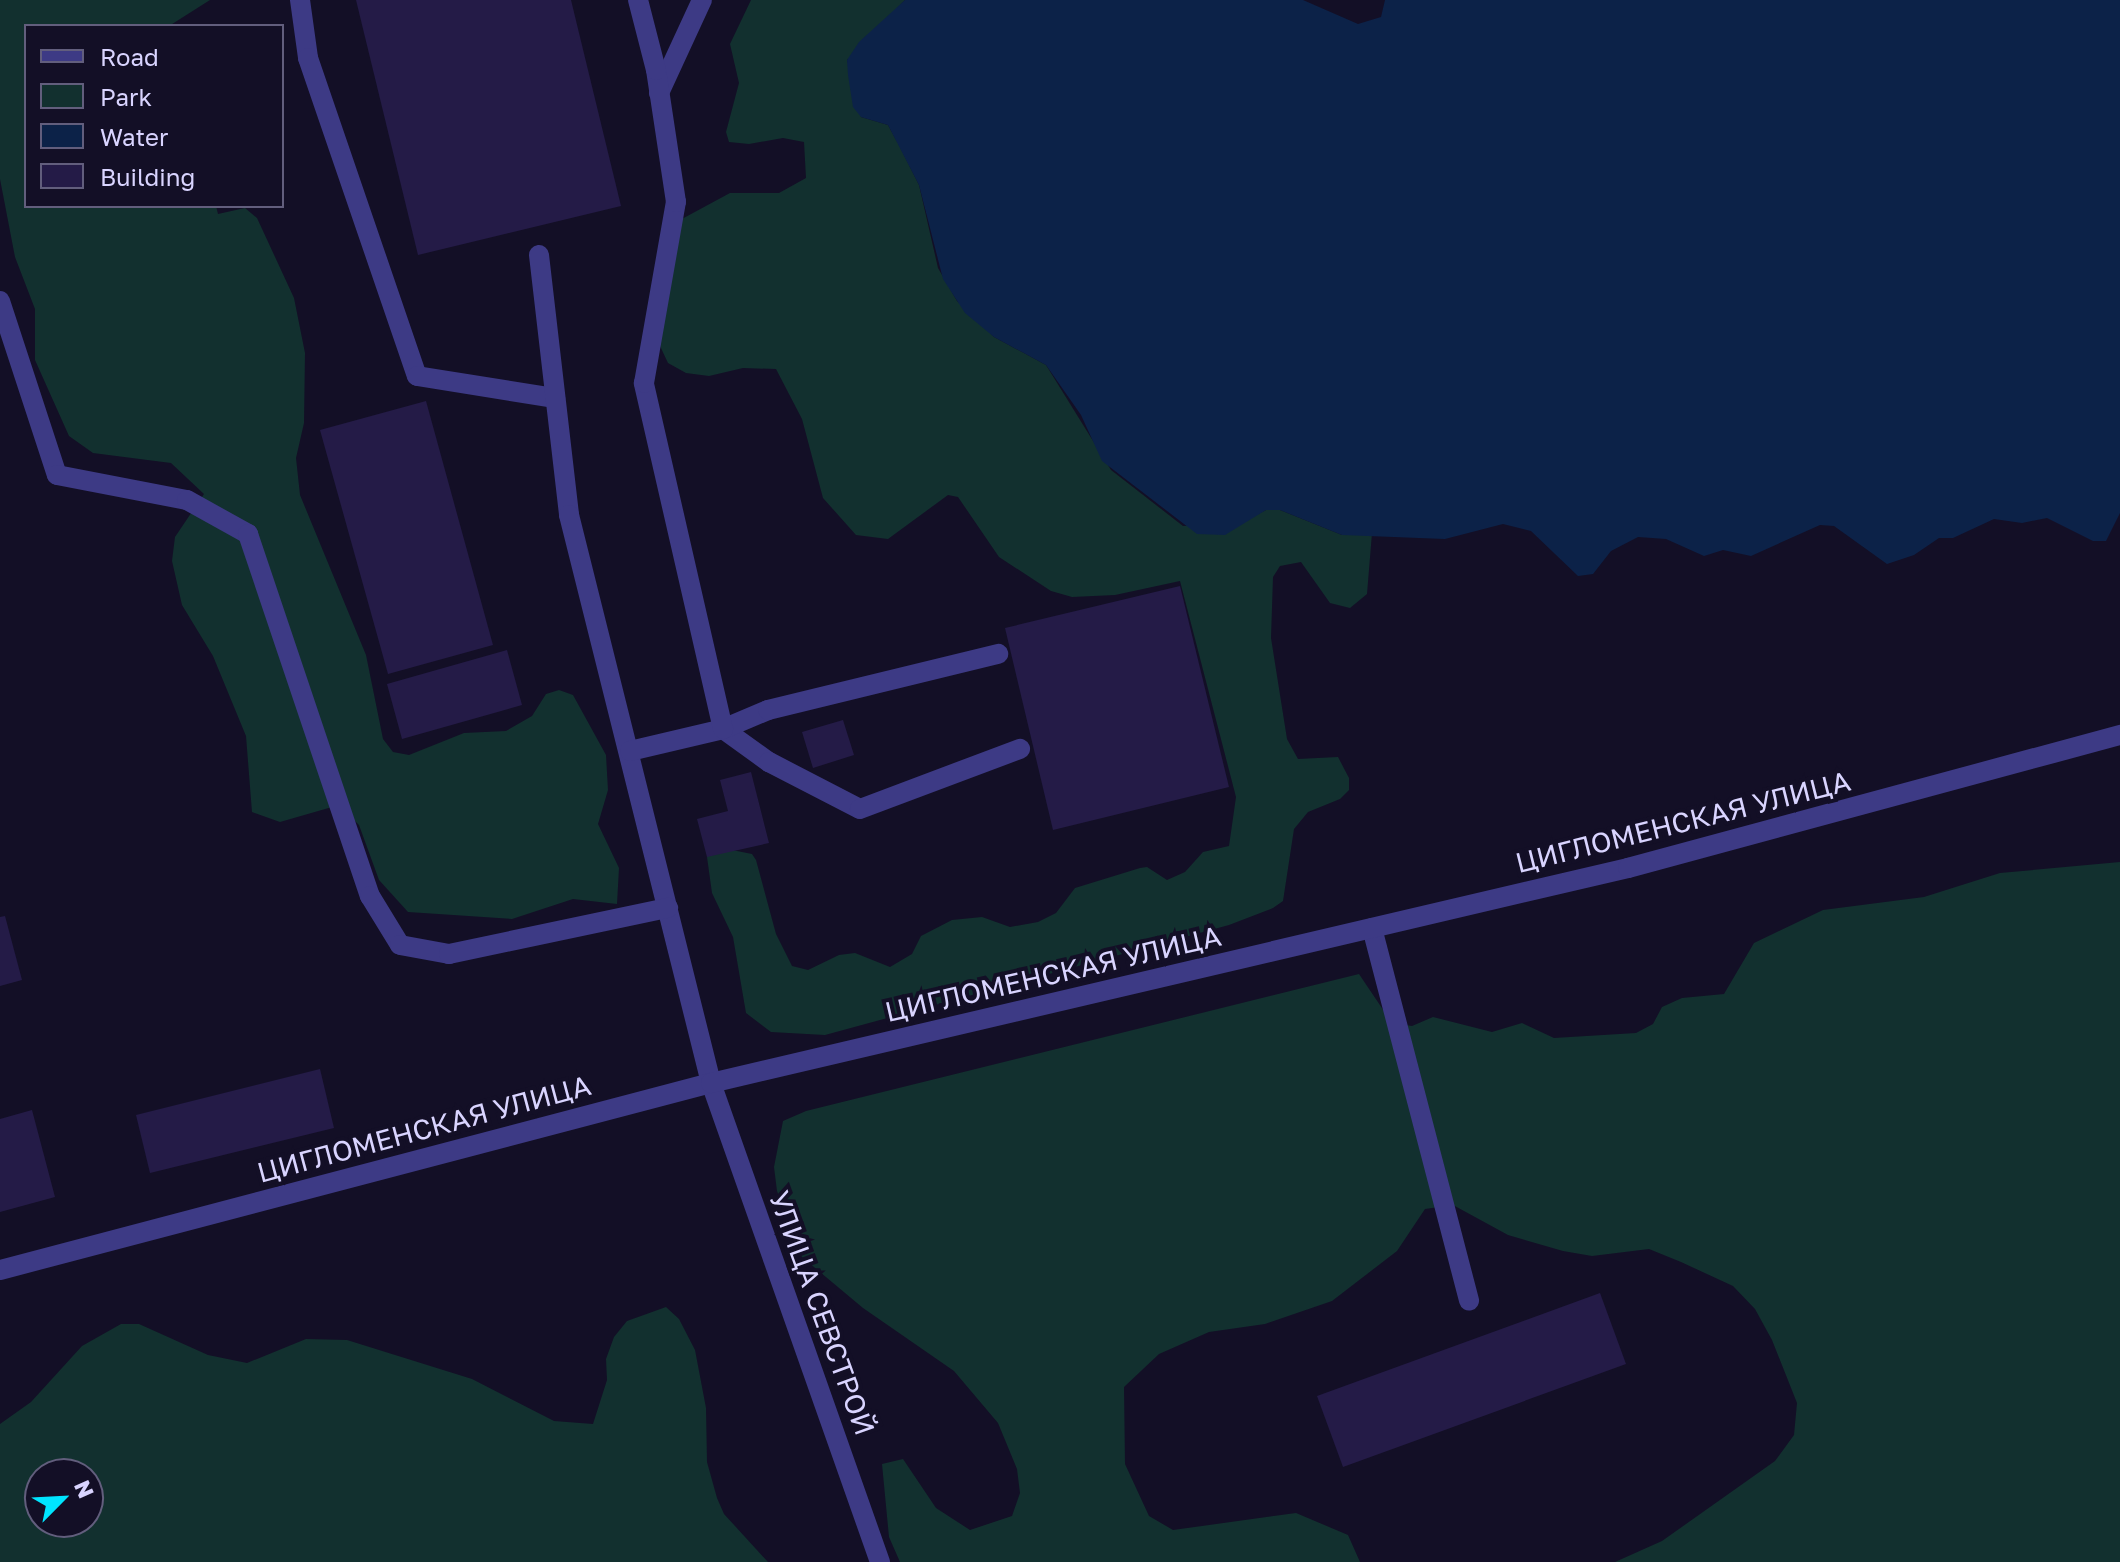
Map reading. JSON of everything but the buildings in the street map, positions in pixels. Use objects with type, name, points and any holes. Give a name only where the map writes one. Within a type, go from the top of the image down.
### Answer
[{"type":"street","points":[[300,0],[308,58],[417,376],[555,398]]},
{"type":"street","points":[[638,0],[659,93],[676,202],[644,383],[723,729],[769,762],[860,809],[1020,749]]},
{"type":"street","points":[[659,93],[702,0]]},
{"type":"street","name":"УЛИЦА СЕВСТРОЙ","points":[[539,255],[569,515],[711,1083],[880,1562]]},
{"type":"street","points":[[0,301],[57,475],[187,500],[248,534],[370,896],[400,945],[449,954],[668,908]]},
{"type":"street","points":[[630,751],[723,729],[768,710],[998,654]]},
{"type":"street","name":"ЦИГЛОМЕНСКАЯ УЛИЦА","points":[[0,1270],[711,1083],[1628,868],[2120,735]]},
{"type":"street","points":[[1372,928],[1469,1301]]},
{"type":"green space","points":[[0,0],[210,0],[172,24],[24,24],[24,208],[216,208],[218,214],[245,208],[257,218],[294,298],[305,353],[304,423],[296,458],[300,495],[366,655],[383,739],[393,752],[409,755],[464,733],[506,731],[532,716],[546,694],[559,690],[573,695],[606,755],[608,790],[598,824],[619,868],[617,904],[573,899],[512,919],[408,912],[379,880],[359,825],[339,805],[280,822],[252,812],[246,736],[213,656],[182,605],[172,561],[175,537],[204,494],[171,463],[93,453],[69,436],[35,360],[35,309],[15,257],[0,179]]},
{"type":"green space","points":[[751,0],[905,0],[847,60],[861,117],[888,125],[900,147],[919,185],[938,268],[957,301],[994,337],[1046,365],[1111,470],[1183,526],[1238,524],[1266,510],[1280,510],[1342,535],[1372,533],[1367,594],[1350,608],[1330,603],[1301,562],[1280,566],[1273,577],[1271,638],[1287,739],[1298,759],[1338,757],[1349,778],[1349,790],[1340,799],[1308,812],[1294,829],[1283,901],[1273,908],[1229,925],[825,1035],[771,1032],[746,1013],[733,937],[712,893],[707,857],[717,847],[752,854],[756,860],[776,934],[792,966],[808,970],[839,955],[855,953],[890,967],[912,954],[921,936],[952,920],[982,917],[1010,927],[1038,922],[1056,913],[1075,888],[1140,868],[1147,867],[1167,880],[1185,872],[1203,852],[1229,846],[1236,797],[1180,581],[1115,595],[1072,597],[1051,591],[999,557],[958,497],[948,495],[888,539],[856,535],[823,498],[802,419],[776,369],[743,368],[709,376],[686,373],[668,363],[660,346],[680,220],[730,193],[779,193],[806,178],[804,142],[783,138],[749,144],[729,142],[726,132],[739,83],[730,44]]},
{"type":"green space","points":[[2120,862],[2120,1562],[1615,1562],[1662,1541],[1775,1461],[1794,1435],[1797,1403],[1772,1340],[1755,1309],[1733,1286],[1681,1262],[1649,1249],[1592,1256],[1563,1251],[1508,1235],[1453,1205],[1425,1209],[1397,1251],[1332,1301],[1265,1324],[1209,1332],[1159,1354],[1124,1387],[1125,1464],[1149,1516],[1173,1530],[1296,1513],[1348,1535],[1360,1562],[900,1562],[889,1537],[882,1464],[903,1459],[936,1508],[970,1530],[1012,1516],[1020,1493],[1017,1469],[998,1423],[954,1371],[863,1308],[802,1257],[777,1191],[774,1167],[783,1121],[806,1111],[1359,974],[1392,1023],[1412,1026],[1433,1017],[1492,1032],[1522,1023],[1554,1038],[1636,1033],[1653,1024],[1662,1007],[1682,998],[1724,994],[1754,943],[1823,910],[1924,897],[2000,873]]},
{"type":"green space","points":[[666,1307],[679,1319],[695,1350],[706,1408],[707,1462],[717,1498],[724,1514],[768,1562],[0,1562],[0,1424],[31,1402],[82,1346],[121,1324],[139,1324],[208,1355],[247,1363],[306,1339],[347,1340],[472,1379],[554,1421],[593,1424],[607,1380],[606,1359],[614,1337],[627,1321]]},
{"type":"water","points":[[905,0],[1303,0],[1358,24],[1381,17],[1385,0],[2120,0],[2120,513],[2106,541],[2093,541],[2047,518],[2022,523],[1994,519],[1953,538],[1939,538],[1914,555],[1887,564],[1834,526],[1820,525],[1751,556],[1723,550],[1704,556],[1666,539],[1638,537],[1611,551],[1593,574],[1578,576],[1531,531],[1503,524],[1445,539],[1342,535],[1280,510],[1266,510],[1225,535],[1197,534],[1102,461],[1081,415],[1046,365],[994,337],[965,313],[943,279],[919,185],[888,125],[861,117],[853,107],[848,75],[847,60],[859,42]]}]
